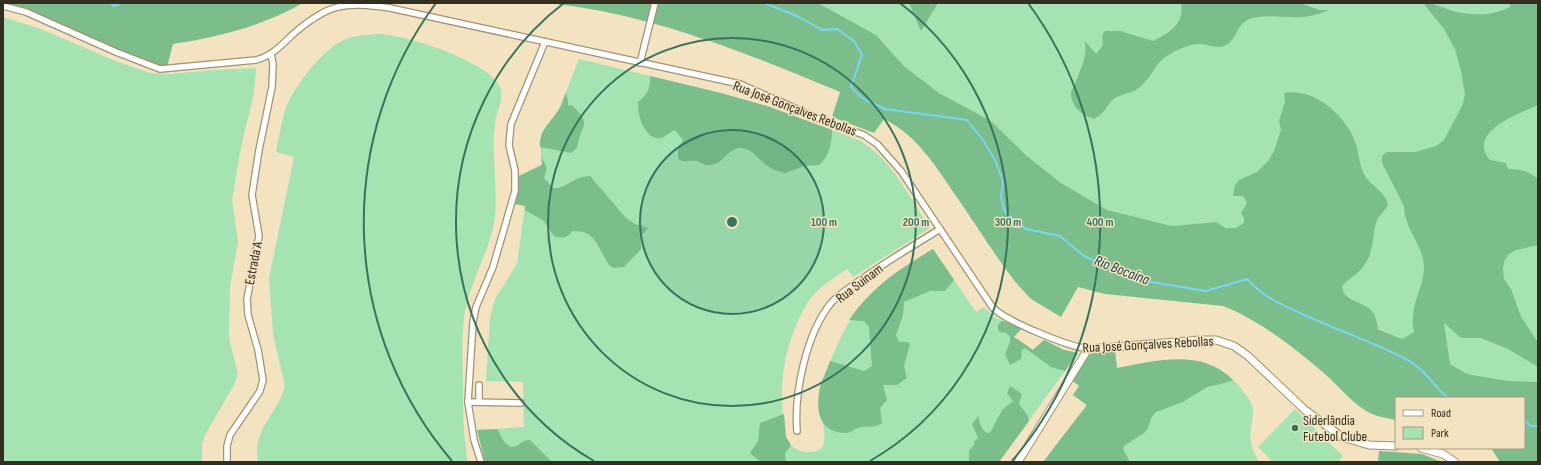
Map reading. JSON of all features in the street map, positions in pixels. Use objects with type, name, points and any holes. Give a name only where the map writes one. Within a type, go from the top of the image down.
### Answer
[{"type":"street","points":[[640,63],[655,3]]},
{"type":"street","name":"Rua José Gonçalves Rebollas","points":[[3,6],[26,12],[116,52],[160,69],[256,60],[271,54],[318,14],[329,8],[352,5],[390,8],[740,84],[816,118],[869,137],[881,148],[901,172],[983,294],[997,312],[1060,342],[1088,349],[1200,340],[1224,341],[1248,356],[1305,410],[1342,437],[1369,445],[1395,446]]},
{"type":"street","points":[[481,462],[474,440],[468,402],[472,335],[476,307],[493,267],[515,191],[515,171],[509,145],[511,124],[545,42]]},
{"type":"street","name":"Estrada A","points":[[227,462],[227,446],[230,435],[260,391],[264,380],[262,364],[246,307],[250,276],[259,236],[259,228],[252,195],[259,150],[272,87],[273,64],[271,54]]},
{"type":"street","name":"Rua Suinam","points":[[797,431],[797,401],[803,369],[815,333],[831,304],[840,295],[884,264],[940,230]]},
{"type":"street","points":[[1018,462],[1088,349]]},
{"type":"street","points":[[479,385],[479,402]]},
{"type":"street","points":[[468,402],[521,403]]},
{"type":"street","points":[[1425,449],[1443,454],[1455,462]]},
{"type":"green space","points":[[3,3],[303,3],[272,18],[240,30],[173,44],[167,67],[159,67]]},
{"type":"green space","points":[[545,3],[818,3],[876,35],[904,66],[939,93],[991,121],[1027,156],[1061,183],[1107,210],[1172,226],[1216,222],[1226,228],[1236,228],[1244,223],[1244,218],[1241,213],[1247,203],[1243,196],[1233,196],[1235,185],[1239,180],[1257,172],[1269,160],[1274,151],[1281,130],[1279,121],[1285,102],[1284,93],[1295,92],[1307,94],[1328,106],[1345,123],[1356,144],[1362,171],[1370,182],[1381,192],[1388,205],[1377,220],[1371,250],[1367,261],[1361,270],[1342,286],[1343,292],[1346,296],[1368,307],[1372,311],[1378,329],[1402,339],[1414,332],[1414,309],[1423,278],[1424,265],[1423,257],[1407,221],[1404,206],[1382,163],[1382,156],[1387,152],[1416,152],[1436,146],[1444,140],[1463,104],[1465,94],[1455,49],[1444,29],[1423,3],[1435,5],[1460,13],[1490,14],[1510,7],[1510,3],[1538,3],[1538,105],[1519,113],[1498,125],[1485,141],[1484,150],[1490,160],[1506,163],[1508,169],[1524,171],[1538,179],[1538,245],[1516,250],[1508,255],[1504,262],[1503,268],[1504,279],[1511,289],[1521,317],[1538,342],[1538,367],[1508,349],[1481,338],[1461,338],[1444,323],[1450,364],[1467,374],[1509,381],[1538,382],[1538,462],[1500,462],[1492,449],[1525,449],[1525,397],[1395,397],[1395,420],[1365,411],[1326,375],[1277,336],[1250,319],[1223,306],[1105,294],[1078,287],[1061,317],[1031,299],[1017,284],[933,163],[916,143],[896,126],[884,119],[874,133],[832,117],[840,92],[769,63],[696,36],[621,15]]},
{"type":"green space","points":[[818,3],[1538,3],[1538,382],[1509,381],[1467,374],[1427,351],[1367,323],[1216,222],[1172,226],[1107,210],[1061,183],[1027,156],[991,121],[939,93],[904,66],[876,35]]},
{"type":"green space","points":[[909,3],[938,3],[921,31]]},
{"type":"green space","points":[[1181,3],[1300,3],[1320,10],[1329,10],[1319,14],[1301,17],[1268,16],[1251,18],[1242,24],[1232,40],[1225,46],[1218,47],[1193,44],[1181,48],[1165,57],[1139,88],[1115,98],[1098,117],[1094,119],[1078,110],[1071,97],[1071,92],[1084,61],[1085,41],[1096,54],[1103,45],[1102,35],[1105,31],[1120,31],[1153,41],[1170,31],[1178,22],[1182,10]]},
{"type":"green space","points":[[3,17],[41,29],[113,60],[150,73],[169,74],[256,68],[254,93],[241,147],[232,200],[238,242],[230,286],[229,338],[238,374],[234,385],[206,433],[202,444],[202,462],[3,462]]},
{"type":"green space","points":[[377,34],[405,38],[423,43],[462,58],[491,76],[499,85],[501,90],[501,100],[496,118],[494,135],[496,194],[495,217],[489,242],[470,292],[464,317],[462,349],[463,411],[468,462],[258,462],[257,450],[262,431],[277,405],[285,386],[273,334],[269,278],[294,157],[276,152],[284,113],[304,77],[330,49],[349,38]]},
{"type":"green space","points":[[579,59],[721,93],[767,106],[859,140],[881,157],[899,180],[930,228],[853,277],[847,269],[821,288],[808,302],[794,331],[785,361],[782,399],[783,420],[786,437],[791,445],[804,452],[819,450],[823,446],[824,433],[819,393],[834,352],[844,332],[865,300],[878,287],[893,275],[933,249],[976,312],[984,307],[994,317],[1022,328],[1014,337],[1033,350],[1044,340],[1064,350],[1078,353],[999,462],[485,462],[477,430],[524,427],[523,382],[486,381],[490,318],[495,299],[517,264],[525,206],[515,204],[519,189],[519,176],[542,164],[540,141],[542,132],[559,109]]},
{"type":"green space","points":[[650,76],[767,106],[832,130],[831,145],[828,154],[819,165],[804,166],[785,173],[770,167],[762,162],[754,153],[744,148],[731,151],[713,165],[706,165],[696,161],[680,160],[678,159],[678,150],[683,140],[675,130],[661,138],[655,138],[646,131],[643,126],[639,113],[638,102],[648,91]]},
{"type":"green space","points":[[566,93],[568,106],[571,105],[578,111],[584,121],[577,148],[571,153],[540,147],[541,136],[555,116]]},
{"type":"green space","points":[[541,156],[547,168],[544,178],[553,188],[562,187],[579,178],[590,176],[626,218],[635,224],[648,228],[641,236],[641,249],[624,267],[613,268],[609,265],[596,242],[587,234],[573,231],[565,237],[554,236],[544,221],[525,210],[525,206],[515,204],[519,189],[519,176],[542,165]]},
{"type":"green space","points":[[933,249],[954,280],[945,291],[930,291],[904,302],[903,315],[896,335],[899,342],[908,342],[910,344],[904,366],[907,378],[897,385],[883,385],[887,400],[880,408],[882,423],[875,426],[857,428],[847,433],[831,430],[822,421],[818,409],[821,385],[830,361],[864,371],[872,366],[869,327],[864,321],[849,320],[877,288],[909,264]]},
{"type":"green space","points":[[1002,321],[1022,328],[1014,337],[1033,350],[1044,340],[1064,350],[1078,353],[1065,371],[1051,367],[1025,348],[1022,350],[1021,359],[1010,365],[1005,354],[1010,342],[1010,336],[1006,333],[1000,332],[998,329]]},
{"type":"green space","points":[[1115,351],[1117,368],[1149,362],[1180,360],[1196,361],[1211,365],[1224,372],[1242,389],[1252,405],[1253,414],[1250,432],[1251,441],[1253,450],[1259,462],[1043,462],[1087,405],[1073,395],[1079,386],[1073,381],[1091,352]]},
{"type":"green space","points":[[1115,351],[1117,368],[1162,360],[1193,360],[1220,370],[1233,380],[1207,387],[1183,402],[1156,412],[1151,418],[1148,428],[1144,433],[1124,446],[1123,449],[1130,462],[1043,462],[1087,405],[1073,395],[1079,386],[1073,381],[1091,352]]},
{"type":"green space","points":[[1010,386],[1022,394],[1019,404],[1028,416],[1029,421],[999,462],[969,462],[969,451],[978,438],[972,424],[978,416],[983,430],[988,433],[991,431],[1002,410],[1013,401],[1007,393]]},
{"type":"green space","name":"Siderlândia Futebol Clube","points":[[1295,409],[1343,456],[1338,462],[1273,462],[1258,447]]},
{"type":"green space","points":[[784,414],[786,437],[791,445],[785,454],[786,462],[760,462],[750,453],[758,441],[760,423]]},
{"type":"green space","points":[[497,429],[508,445],[514,447],[522,442],[530,440],[552,462],[485,462],[477,430]]},
{"type":"green space","points":[[1379,451],[1422,454],[1442,462],[1378,462]]},
{"type":"waterway","name":"Rio Bocaína","points":[[110,3],[114,6],[121,3]]},
{"type":"waterway","name":"Rio Bocaína","points":[[764,3],[799,17],[822,30],[837,29],[854,41],[862,55],[851,87],[862,98],[885,109],[967,120],[983,140],[995,160],[1003,182],[1001,197],[1005,212],[1026,229],[1060,236],[1084,256],[1114,270],[1151,282],[1206,291],[1247,279],[1265,295],[1284,306],[1370,342],[1411,362],[1417,366],[1447,397]]},
{"type":"waterway","name":"Rio Bocaína","points":[[1525,421],[1531,426],[1538,426]]},
{"type":"place","name":"Siderlândia Futebol Clube","points":[[1295,428]]}]
